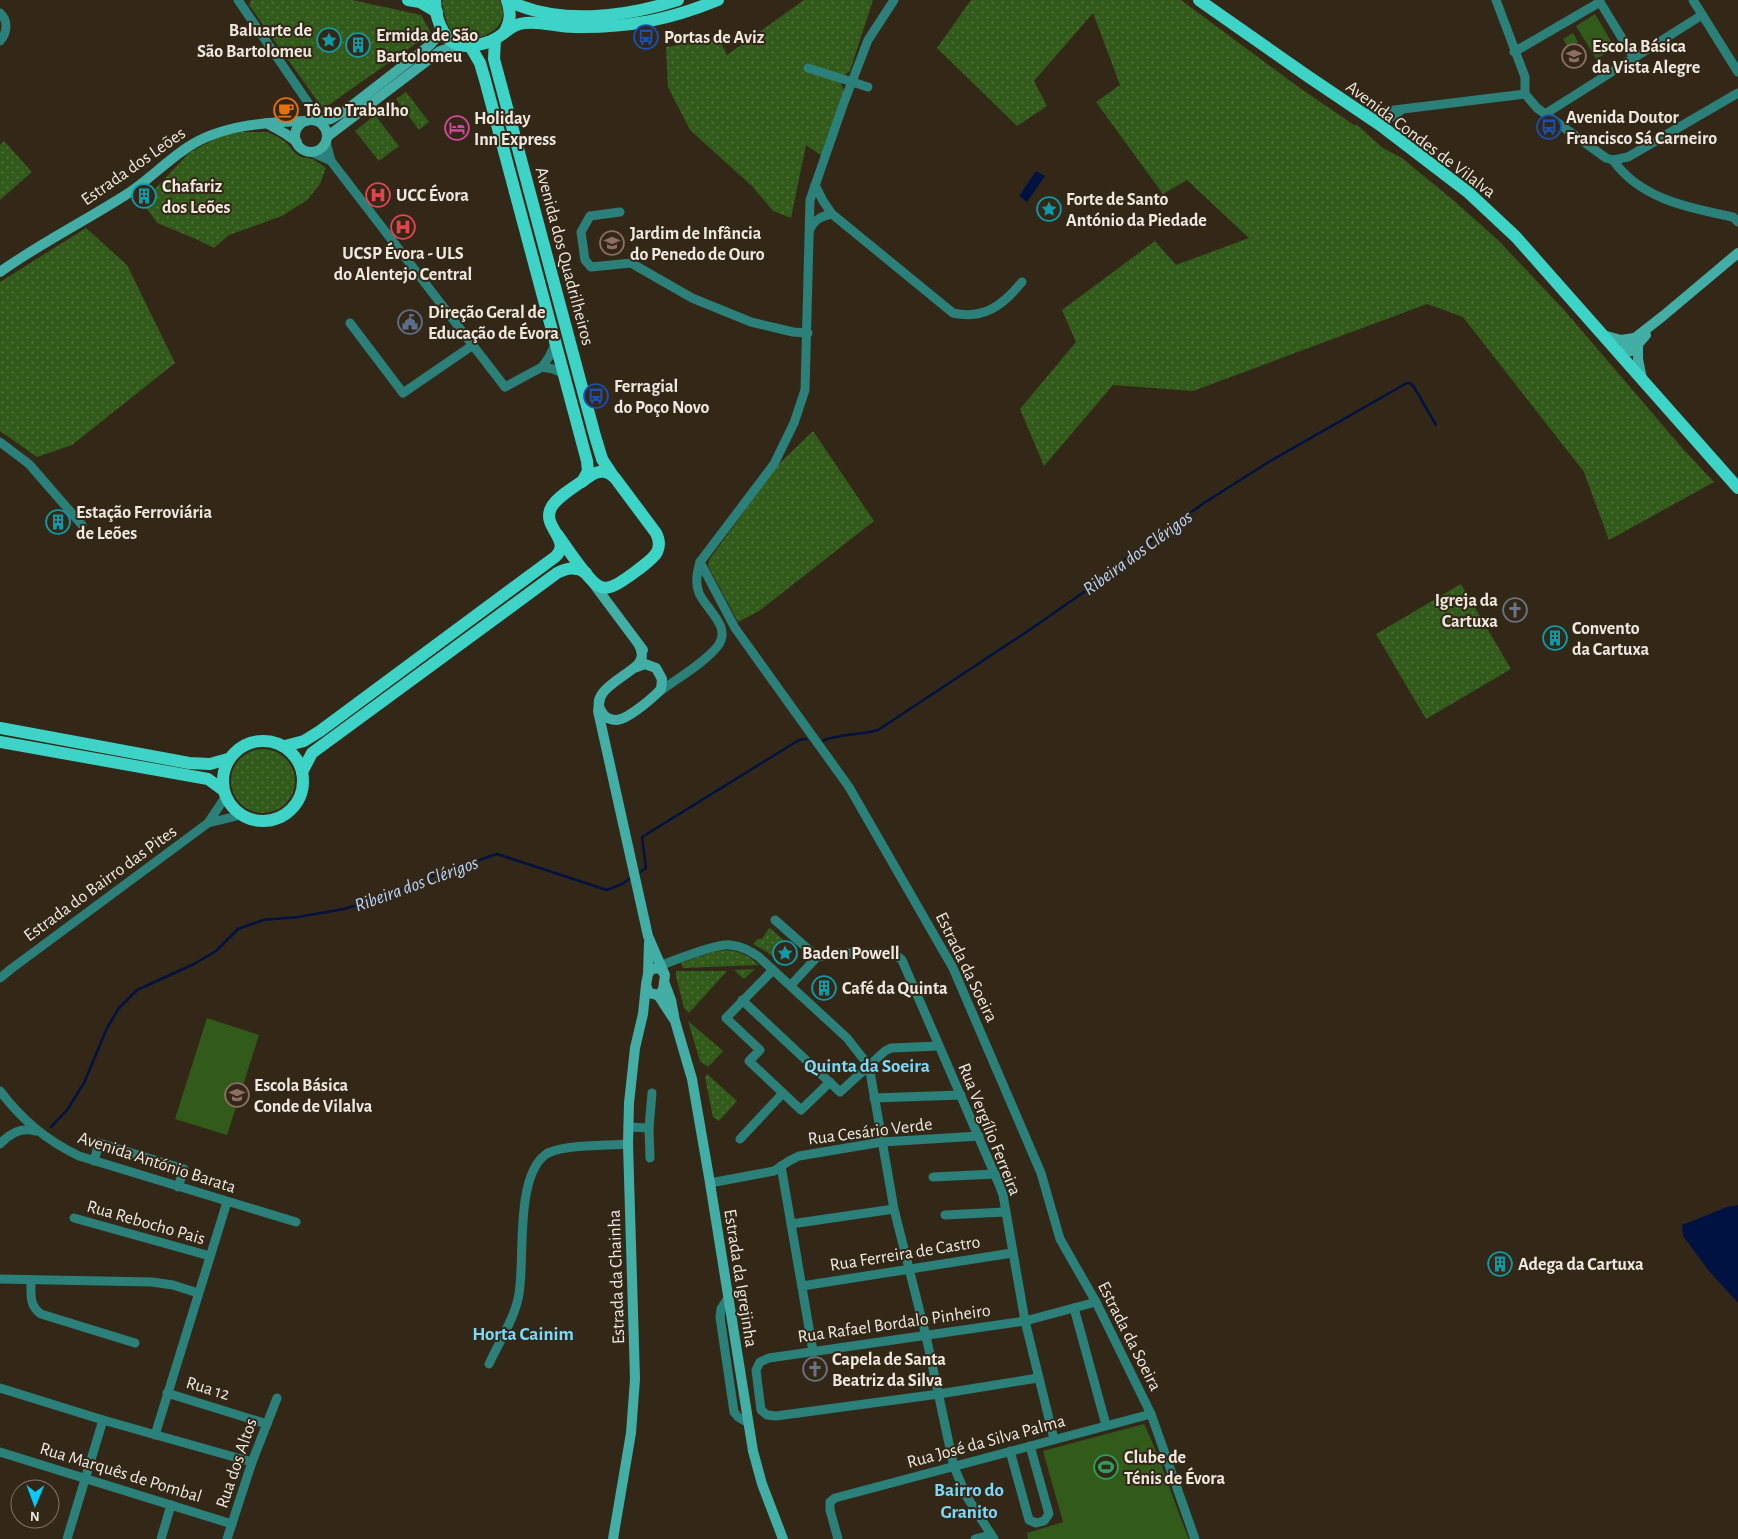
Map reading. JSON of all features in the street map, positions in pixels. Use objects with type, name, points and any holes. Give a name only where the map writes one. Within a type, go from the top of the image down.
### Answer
[{"type":"main road","points":[[408,0],[436,6],[442,31],[449,39],[464,45],[499,36],[513,26],[526,23],[590,27],[647,22],[677,16],[717,0]]},
{"type":"main road","points":[[507,0],[519,6],[535,10],[575,15],[627,12],[678,0]]},
{"type":"main road","name":"Avenida dos Quadrilheiros","points":[[507,0],[510,12],[509,23],[499,36],[494,59],[600,453],[614,478]]},
{"type":"main road","name":"Avenida Condes de Vilalva","points":[[1200,0],[1380,125],[1470,193],[1516,237],[1738,488]]},
{"type":"main road","name":"Avenida dos Quadrilheiros","points":[[464,45],[475,54],[482,71],[556,343],[588,466],[586,476],[581,483]]},
{"type":"main road","points":[[284,746],[304,741],[320,731],[555,557],[560,551],[561,544],[549,515],[551,507],[557,500],[596,472],[607,472],[614,478],[656,533],[659,545],[654,557],[611,587],[602,588],[580,569],[572,568],[557,573],[312,753],[302,772]]},
{"type":"main road","points":[[554,530],[589,578]]},
{"type":"main road","points":[[0,728],[189,763],[210,764],[228,759],[240,748],[254,741],[270,741],[284,746],[296,757],[302,772],[303,787],[297,802],[286,814],[272,820],[256,820],[241,815],[230,804],[225,793],[223,774],[228,759]]},
{"type":"main road","points":[[0,742],[208,779],[225,793]]},
{"type":"street","points":[[238,0],[314,111],[312,120]]},
{"type":"street","points":[[606,742],[606,734],[609,728],[710,655],[718,646],[723,636],[722,628],[699,592],[696,583],[700,562],[774,464],[794,423],[805,390],[810,200],[868,40],[894,0]]},
{"type":"street","points":[[1496,0],[1525,77],[1525,94],[1533,104],[1598,153],[1613,160],[1621,172],[1655,195],[1690,208],[1733,217],[1738,222]]},
{"type":"street","points":[[1693,0],[1738,72]]},
{"type":"street","points":[[1514,52],[1600,2],[1634,58]]},
{"type":"street","points":[[0,13],[3,16],[6,30],[5,36],[0,41]]},
{"type":"street","points":[[1545,114],[1702,15]]},
{"type":"street","name":"Estrada dos Leões","points":[[0,272],[126,195],[186,147],[200,139],[235,128],[331,118],[345,111],[430,45],[442,31]]},
{"type":"street","points":[[311,152],[318,151],[327,139],[440,51],[464,45]]},
{"type":"street","points":[[808,68],[868,87]]},
{"type":"street","points":[[1613,160],[1628,157],[1738,93]]},
{"type":"street","points":[[1362,114],[1400,111],[1525,94]]},
{"type":"street","points":[[1380,125],[1400,111]]},
{"type":"street","points":[[296,142],[297,129],[300,124],[312,120],[323,124],[331,161],[505,387],[542,367],[556,343]]},
{"type":"street","points":[[268,124],[286,134],[300,147],[331,161]]},
{"type":"street","points":[[815,185],[832,214],[953,313],[968,316],[987,312],[1008,300],[1022,282]]},
{"type":"street","points":[[620,212],[590,216],[585,224],[581,232],[585,260],[591,267],[631,263],[692,298],[751,322],[793,332],[808,333]]},
{"type":"street","points":[[810,228],[814,222],[823,216],[832,214]]},
{"type":"street","points":[[1619,354],[1632,351],[1637,341],[1664,316],[1738,253]]},
{"type":"street","points":[[350,323],[403,393],[473,345]]},
{"type":"street","points":[[1602,335],[1621,340],[1637,341]]},
{"type":"street","points":[[1637,341],[1642,380]]},
{"type":"street","points":[[542,367],[564,373]]},
{"type":"street","points":[[0,442],[29,464],[82,524]]},
{"type":"street","name":"Estrada da Soeira","points":[[700,562],[735,628],[850,787],[953,968],[1040,1173],[1060,1239],[1096,1302],[1150,1414],[1195,1539]]},
{"type":"street","points":[[589,578],[658,670],[670,678],[677,678],[683,674]]},
{"type":"street","points":[[614,611],[610,595],[619,582]]},
{"type":"street","points":[[639,645],[641,659],[634,668],[606,689],[600,698],[598,712],[648,936],[657,970],[671,1000],[675,1021]]},
{"type":"street","points":[[634,668],[645,664],[658,670],[662,679],[662,688],[656,694]]},
{"type":"street","points":[[600,698],[600,709],[605,717],[613,720],[625,717]]},
{"type":"street","name":"Estrada do Bairro das Pites","points":[[208,823],[225,793]]},
{"type":"street","name":"Estrada do Bairro das Pites","points":[[0,978],[208,823],[241,815]]},
{"type":"street","points":[[775,920],[818,957],[790,985]]},
{"type":"street","points":[[648,936],[657,970]]},
{"type":"street","points":[[675,1021],[656,995],[649,993],[646,985],[657,970],[675,959],[728,944],[744,948],[759,957],[847,1038],[869,1066],[894,1209],[926,1336],[954,1467],[967,1497],[992,1537],[975,1539]]},
{"type":"street","name":"Rua Vergílio Ferreira","points":[[818,957],[837,953],[889,953],[896,955],[902,960],[1003,1195],[1025,1321],[1054,1439]]},
{"type":"street","name":"Estrada do Bairro das Pites","points":[[0,971],[11,969]]},
{"type":"street","points":[[773,970],[726,1018],[760,1050],[749,1061],[801,1110],[830,1082]]},
{"type":"street","points":[[643,1014],[649,1003],[663,990],[665,984]]},
{"type":"street","name":"Estrada da Chainha","points":[[613,1539],[631,1433],[635,1379],[628,1127],[631,1078],[643,1014],[646,985]]},
{"type":"street","points":[[742,1000],[840,1092],[890,1048],[939,1046]]},
{"type":"street","name":"Estrada da Igrejinha","points":[[675,1021],[692,1079],[757,1468],[783,1539]]},
{"type":"street","name":"Avenida António Barata","points":[[0,1091],[24,1120],[38,1132],[66,1150],[94,1161],[296,1222]]},
{"type":"street","points":[[650,1158],[652,1093]]},
{"type":"street","points":[[740,1139],[783,1093]]},
{"type":"street","points":[[874,1098],[961,1095]]},
{"type":"street","points":[[628,1127],[650,1128]]},
{"type":"street","points":[[0,1144],[8,1135],[20,1130],[27,1129],[38,1132]]},
{"type":"street","name":"Rua Cesário Verde","points":[[710,1183],[774,1171],[789,1160],[799,1156],[882,1142],[979,1136]]},
{"type":"street","points":[[94,1161],[99,1143],[165,1163],[184,1169],[178,1187]]},
{"type":"street","points":[[489,1364],[519,1296],[522,1227],[525,1205],[536,1165],[546,1154],[562,1148],[628,1144]]},
{"type":"street","points":[[781,1166],[813,1351]]},
{"type":"street","points":[[933,1177],[995,1174]]},
{"type":"street","points":[[155,1435],[227,1202]]},
{"type":"street","points":[[791,1224],[894,1209]]},
{"type":"street","points":[[945,1215],[1005,1212]]},
{"type":"street","name":"Rua Rebocho Pais","points":[[74,1218],[210,1256]]},
{"type":"street","name":"Rua Ferreira de Castro","points":[[802,1286],[1012,1253]]},
{"type":"street","points":[[0,1279],[152,1282],[173,1285],[198,1294]]},
{"type":"street","points":[[31,1280],[31,1303],[35,1310],[41,1314],[135,1343]]},
{"type":"street","name":"Rua Rafael Bordalo Pinheiro","points":[[939,1394],[767,1416],[761,1410],[756,1370],[760,1362],[769,1358],[1025,1321],[1096,1302]]},
{"type":"street","points":[[1074,1308],[1106,1425]]},
{"type":"street","points":[[939,1394],[1038,1378]]},
{"type":"street","points":[[0,1388],[103,1420],[252,1462]]},
{"type":"street","name":"Rua 12","points":[[167,1393],[267,1424]]},
{"type":"street","name":"Rua dos Altos","points":[[227,1539],[252,1462],[276,1398]]},
{"type":"street","name":"Rua José da Silva Palma","points":[[838,1539],[830,1510],[830,1502],[835,1498],[1150,1414]]},
{"type":"street","points":[[67,1539],[103,1420]]},
{"type":"street","points":[[1010,1451],[1029,1520],[1036,1523],[1044,1521],[1049,1514],[1030,1446]]},
{"type":"street","name":"Rua Marquês de Pombal","points":[[0,1452],[232,1524]]},
{"type":"street","points":[[161,1539],[171,1505]]},
{"type":"green space","points":[[251,0],[352,0],[421,15],[431,33],[323,109],[249,5]]},
{"type":"green space","points":[[443,0],[500,0],[503,12],[502,19],[494,30],[481,37],[459,37],[449,27],[442,4]]},
{"type":"green space","points":[[804,0],[873,0],[850,71],[845,75],[841,84],[844,90],[822,156],[806,145],[791,218],[773,211],[753,187],[690,130],[668,87],[666,47],[719,38],[727,55]]},
{"type":"green space","points":[[971,0],[1181,0],[1297,86],[1354,125],[1357,125],[1383,148],[1402,158],[1498,240],[1565,311],[1683,449],[1714,482],[1609,540],[1584,472],[1463,317],[1427,304],[1193,391],[1113,385],[1044,466],[1020,409],[1076,342],[1062,310],[1155,241],[1176,265],[1249,238],[1187,180],[1163,194],[1096,102],[1120,85],[1093,13],[1034,81],[1047,106],[1017,126],[937,48]]},
{"type":"green space","points":[[1595,14],[1615,48],[1596,59],[1576,26]]},
{"type":"green space","points":[[1573,33],[1578,42],[1568,47],[1563,39]]},
{"type":"green space","points":[[406,92],[429,122],[419,130],[396,99]]},
{"type":"green space","points":[[375,115],[399,146],[379,161],[355,131]]},
{"type":"green space","points":[[241,132],[268,132],[285,141],[301,157],[313,159],[326,168],[320,184],[307,200],[282,216],[229,235],[214,248],[157,223],[143,203],[147,197],[190,152],[219,137]]},
{"type":"green space","points":[[4,141],[32,172],[0,200],[0,145]]},
{"type":"green space","points":[[86,228],[127,265],[175,363],[72,445],[37,457],[0,431],[0,282]]},
{"type":"green space","points":[[813,431],[874,521],[759,611],[738,622],[708,566],[709,560],[776,467]]},
{"type":"green space","points":[[1461,584],[1511,669],[1426,719],[1376,634]]},
{"type":"green space","points":[[263,749],[281,755],[289,763],[295,781],[289,799],[281,807],[263,813],[245,807],[237,799],[231,781],[237,763],[245,755]]},
{"type":"green space","points":[[769,928],[798,953],[798,957],[790,965],[783,965],[753,944],[758,939],[762,939]]},
{"type":"green space","points":[[726,950],[744,954],[759,965],[683,968],[681,963],[713,952]]},
{"type":"green space","points":[[755,969],[744,979],[734,970]]},
{"type":"green space","points":[[676,971],[727,971],[689,1013],[684,1008]]},
{"type":"green space","points":[[207,1018],[259,1035],[227,1135],[175,1119]]},
{"type":"green space","points":[[688,1021],[723,1051],[708,1067],[700,1061]]},
{"type":"green space","points":[[707,1074],[737,1101],[719,1121],[713,1117],[705,1077]]},
{"type":"green space","name":"Clube de Ténis de Évora","points":[[1144,1424],[1189,1539],[1028,1539],[1027,1533],[1063,1522],[1043,1451]]},
{"type":"shaded area","points":[[1036,171],[1045,176],[1027,202],[1019,196]]},
{"type":"shaded area","points":[[1738,1205],[1738,1303],[1709,1271],[1683,1236],[1682,1225],[1727,1207]]},
{"type":"waterway","name":"Ribeira dos Clérigos","points":[[823,741],[834,737],[878,730],[1031,629],[1204,503],[1267,463],[1407,383],[1414,387],[1436,425]]},
{"type":"waterway","name":"Ribeira dos Clérigos","points":[[637,874],[646,868],[642,837],[799,740],[806,739]]},
{"type":"waterway","name":"Ribeira dos Clérigos","points":[[51,1127],[67,1110],[84,1083],[107,1028],[119,1008],[137,990],[194,964],[216,951],[238,929],[263,920],[298,917],[344,909],[387,896],[429,877],[497,854],[607,890],[622,884],[632,877]]},
{"type":"place","name":"Portas de Aviz","points":[[646,37]]},
{"type":"place","name":"Baluarte de São Bartolomeu","points":[[329,40]]},
{"type":"place","name":"Ermida de São Bartolomeu","points":[[358,45]]},
{"type":"place","name":"Escola Básica da Vista Alegre","points":[[1574,56]]},
{"type":"place","name":"Tô no Trabalho","points":[[286,110]]},
{"type":"place","name":"Avenida Doutor Francisco Sá Carneiro","points":[[1549,127]]},
{"type":"place","name":"Holiday Inn Express","points":[[457,128]]},
{"type":"place","name":"UCC Évora","points":[[378,195]]},
{"type":"place","name":"Chafariz dos Leões","points":[[144,196]]},
{"type":"place","name":"Forte de Santo António da Piedade","points":[[1049,209]]},
{"type":"place","name":"UCSP Évora - ULS do Alentejo Central","points":[[403,227]]},
{"type":"place","name":"Jardim de Infância do Penedo de Ouro","points":[[612,243]]},
{"type":"place","name":"Direção Geral de Educação de Évora","points":[[410,322]]},
{"type":"place","name":"Ferragial do Poço Novo","points":[[596,396]]},
{"type":"place","name":"Estação Ferroviária de Leões","points":[[58,522]]},
{"type":"place","name":"Igreja da Cartuxa","points":[[1515,610]]},
{"type":"place","name":"Convento da Cartuxa","points":[[1555,638]]},
{"type":"place","name":"Baden Powell","points":[[785,953]]},
{"type":"place","name":"Café da Quinta","points":[[824,988]]},
{"type":"place","name":"Escola Básica Conde de Vilalva","points":[[237,1095]]},
{"type":"place","name":"Adega da Cartuxa","points":[[1500,1264]]},
{"type":"place","name":"Capela de Santa Beatriz da Silva","points":[[815,1369]]},
{"type":"place","name":"Clube de Ténis de Évora","points":[[1106,1467]]},
{"type":"district","name":"Quinta da Soeira","points":[[867,1065]]},
{"type":"district","name":"Horta Cainim","points":[[523,1333]]},
{"type":"district","name":"Bairro do Granito","points":[[969,1500]]}]
